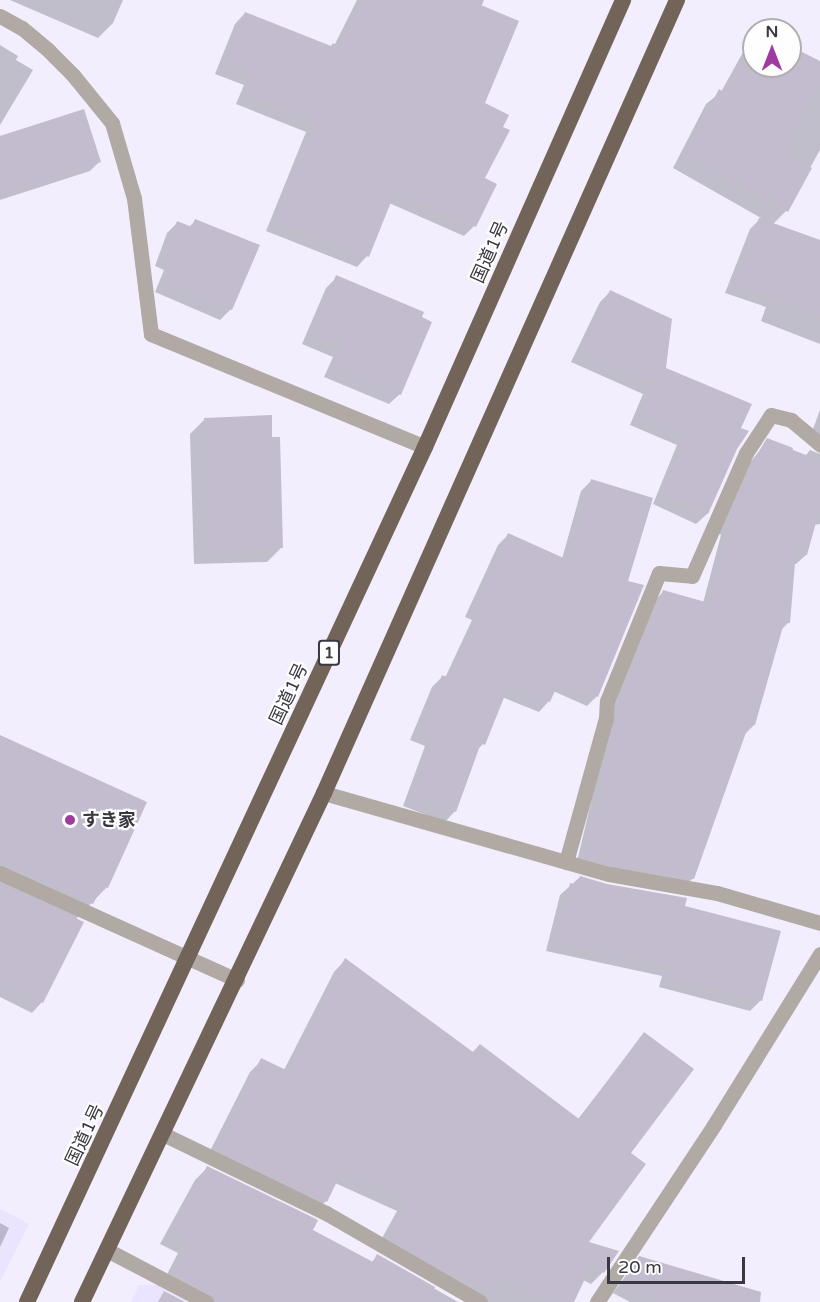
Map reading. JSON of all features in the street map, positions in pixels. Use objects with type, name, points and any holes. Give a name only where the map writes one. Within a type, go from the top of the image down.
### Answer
[{"type":"highway","name":"国道1号","points":[[27,1302],[425,447],[623,0]]},
{"type":"highway","points":[[82,1302],[324,793],[677,0]]},
{"type":"street","points":[[0,16],[22,28],[49,51],[112,123],[134,198],[151,334],[425,447]]},
{"type":"street","points":[[566,862],[606,718],[607,701],[659,573],[692,576],[746,453],[771,415],[791,420],[820,444]]},
{"type":"street","points":[[324,793],[609,874],[717,893],[820,923]]},
{"type":"street","points":[[0,873],[237,980]]},
{"type":"street","points":[[597,1302],[714,1125],[820,954]]},
{"type":"street","points":[[163,1134],[326,1213],[480,1302]]},
{"type":"street","points":[[107,1250],[206,1302]]},
{"type":"shaded area","points":[[0,1209],[29,1224],[0,1282]]},
{"type":"shaded area","points":[[139,1285],[158,1285],[189,1302],[131,1302]]},
{"type":"building","points":[[361,0],[469,0],[519,21],[485,103],[509,115],[503,127],[510,130],[485,178],[497,184],[476,227],[395,192],[369,257],[275,221],[315,121],[246,94],[253,75],[224,63],[245,12],[331,46],[333,43],[338,46]]},
{"type":"building","points":[[802,52],[820,61],[820,85],[782,152],[812,168],[788,212],[685,154],[719,89],[725,93],[742,63],[742,78],[802,78]]},
{"type":"building","points":[[84,109],[101,162],[0,195],[0,136]]},
{"type":"building","points":[[759,218],[820,240],[820,316],[734,283]]},
{"type":"building","points":[[195,219],[260,245],[232,310],[165,281],[174,259],[165,255],[177,221],[192,227]]},
{"type":"building","points":[[336,275],[424,312],[422,317],[432,322],[401,395],[334,366],[343,346],[312,333]]},
{"type":"building","points":[[610,290],[672,319],[666,368],[752,404],[741,428],[749,431],[737,449],[708,514],[662,493],[687,434],[640,414],[653,383],[580,352]]},
{"type":"building","points":[[272,415],[272,437],[280,437],[283,548],[208,550],[204,418]]},
{"type":"building","points":[[767,438],[793,448],[792,452],[820,463],[820,508],[807,555],[796,552],[790,623],[784,623],[755,725],[749,724],[694,879],[584,857],[609,759],[606,758],[620,706],[617,703],[663,590],[709,603],[730,525],[726,523],[755,458]]},
{"type":"building","points":[[591,479],[653,498],[628,581],[644,585],[598,697],[560,679],[550,702],[509,685],[485,745],[481,743],[456,812],[413,796],[434,736],[420,730],[442,675],[450,678],[481,610],[474,607],[508,533],[568,560]]},
{"type":"building","name":"すき家","points":[[0,735],[147,802],[108,888],[103,885],[93,904],[0,863]]},
{"type":"building","points":[[580,876],[607,884],[687,898],[685,906],[781,931],[762,1001],[669,976],[671,965],[556,941],[570,883],[577,885]]},
{"type":"building","points":[[0,884],[84,922],[43,1003],[0,981]]},
{"type":"building","points":[[345,958],[473,1052],[480,1044],[579,1119],[644,1032],[694,1069],[631,1153],[646,1164],[589,1242],[619,1251],[604,1273],[591,1266],[574,1302],[552,1302],[501,1278],[493,1292],[446,1268],[445,1270],[387,1237],[408,1199],[343,1169],[327,1202],[216,1149],[261,1058],[288,1071]]},
{"type":"building","points":[[207,1166],[318,1220],[313,1230],[373,1262],[377,1254],[435,1287],[432,1293],[449,1302],[216,1302],[211,1293],[172,1273],[189,1241],[171,1232]]},
{"type":"building","points":[[639,1256],[761,1292],[760,1302],[661,1302],[622,1282]]},
{"type":"building","points":[[164,1291],[185,1302],[158,1302]]},
{"type":"place","name":"すき家","points":[[70,820]]}]
